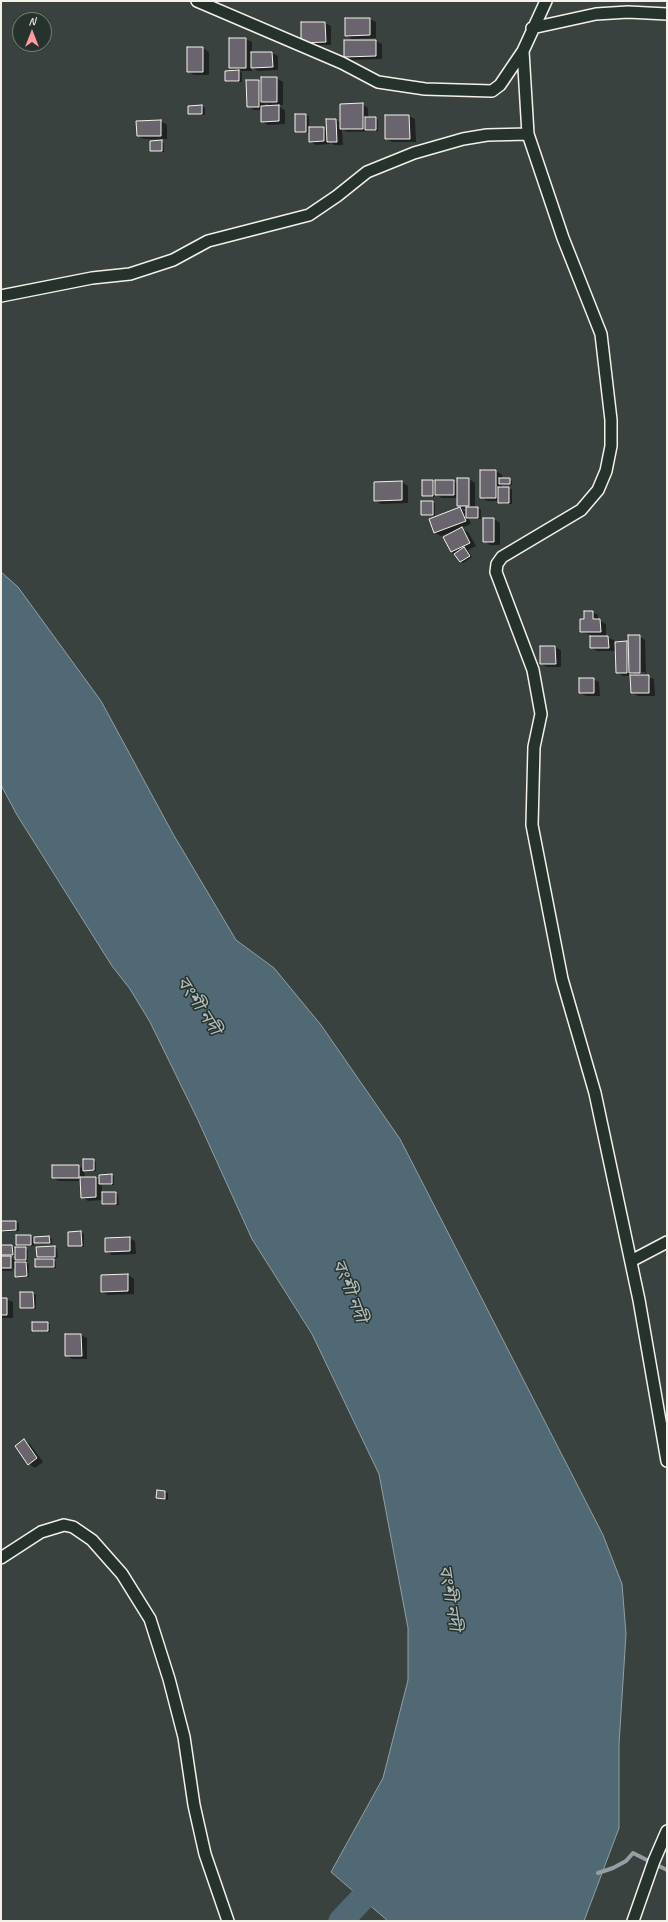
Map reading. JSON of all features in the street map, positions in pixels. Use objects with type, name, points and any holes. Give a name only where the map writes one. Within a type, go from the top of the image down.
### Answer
[{"type":"street","points":[[197,1],[342,63],[372,79],[425,89],[492,91],[500,85],[523,51],[532,28],[546,1]]},
{"type":"street","points":[[532,28],[596,14],[628,12],[667,14]]},
{"type":"street","points":[[523,51],[528,134],[563,238],[601,334],[611,420],[611,446],[606,471],[598,490],[581,510],[502,557],[497,564],[496,572],[533,670],[541,714],[534,747],[532,825],[562,979],[595,1093],[631,1261],[667,1461]]},
{"type":"street","points":[[1,296],[69,282],[130,274],[173,260],[208,241],[309,214],[337,196],[367,172],[414,153],[463,139],[487,135],[528,134]]},
{"type":"street","points":[[631,1261],[667,1242]]},
{"type":"street","points":[[1,1558],[41,1532],[64,1525],[73,1527],[92,1540],[122,1574],[150,1619],[169,1679],[184,1737],[194,1805],[205,1854],[228,1921]]},
{"type":"street","points":[[632,1921],[654,1861],[667,1831]]},
{"type":"water","points":[[1,572],[18,587],[101,701],[173,834],[236,940],[274,968],[321,1025],[400,1139],[603,1535],[622,1584],[626,1634],[619,1744],[619,1828],[584,1921],[388,1921],[331,1872],[383,1778],[408,1680],[408,1628],[379,1474],[312,1334],[252,1239],[197,1118],[150,1022],[130,989],[112,966],[17,815],[1,785]]},
{"type":"building","points":[[345,18],[370,18],[370,35],[345,36]]},
{"type":"building","points":[[301,22],[325,22],[326,42],[301,43]]},
{"type":"building","points":[[229,38],[246,38],[246,68],[229,68]]},
{"type":"building","points":[[344,40],[376,40],[376,56],[344,57]]},
{"type":"building","points":[[187,47],[203,47],[203,72],[187,72]]},
{"type":"building","points":[[251,52],[272,52],[273,67],[251,68]]},
{"type":"building","points":[[239,70],[239,81],[225,81],[225,71]]},
{"type":"building","points":[[261,77],[277,77],[277,102],[261,102]]},
{"type":"building","points":[[246,80],[259,80],[259,107],[247,107]]},
{"type":"building","points":[[363,103],[363,129],[340,129],[340,104]]},
{"type":"building","points":[[202,105],[202,114],[188,114],[188,106]]},
{"type":"building","points":[[279,105],[279,121],[261,122],[261,106]]},
{"type":"building","points":[[295,114],[306,114],[306,132],[295,132]]},
{"type":"building","points":[[385,115],[409,115],[410,139],[385,139]]},
{"type":"building","points":[[365,117],[376,117],[376,130],[365,130]]},
{"type":"building","points":[[326,119],[336,119],[337,142],[327,142]]},
{"type":"building","points":[[161,120],[161,136],[137,136],[136,121]]},
{"type":"building","points":[[309,127],[324,127],[324,141],[309,142]]},
{"type":"building","points":[[162,140],[162,151],[150,151],[150,141]]},
{"type":"building","points":[[480,470],[496,470],[496,498],[480,498]]},
{"type":"building","points":[[457,478],[469,478],[469,506],[457,506]]},
{"type":"building","points":[[499,478],[510,478],[510,484],[499,484]]},
{"type":"building","points":[[422,480],[433,480],[433,496],[422,496]]},
{"type":"building","points":[[435,480],[454,480],[454,495],[435,495]]},
{"type":"building","points":[[402,481],[402,500],[374,501],[374,482]]},
{"type":"building","points":[[498,487],[509,487],[509,503],[498,503]]},
{"type":"building","points":[[421,501],[433,501],[433,515],[421,515]]},
{"type":"building","points":[[460,507],[466,521],[434,533],[429,519]]},
{"type":"building","points":[[466,507],[478,507],[478,518],[466,518]]},
{"type":"building","points":[[483,518],[494,518],[494,542],[483,542]]},
{"type":"building","points":[[462,527],[470,543],[451,552],[443,537]]},
{"type":"building","points":[[464,547],[470,556],[460,562],[454,554]]},
{"type":"building","points":[[584,611],[593,611],[593,619],[600,619],[601,632],[580,632],[580,619],[584,619]]},
{"type":"building","points":[[628,635],[640,635],[640,673],[629,673]]},
{"type":"building","points":[[590,636],[608,636],[609,648],[590,648]]},
{"type":"building","points":[[627,641],[627,673],[616,673],[615,642]]},
{"type":"building","points":[[540,646],[555,646],[556,664],[540,664]]},
{"type":"building","points":[[630,675],[649,675],[649,693],[631,693]]},
{"type":"building","points":[[579,678],[594,678],[594,693],[579,693]]},
{"type":"building","points":[[83,1159],[94,1159],[94,1170],[83,1171]]},
{"type":"building","points":[[52,1165],[79,1165],[79,1178],[52,1178]]},
{"type":"building","points":[[112,1174],[112,1184],[99,1184],[99,1175]]},
{"type":"building","points":[[80,1177],[96,1177],[96,1197],[81,1198]]},
{"type":"building","points":[[102,1192],[116,1192],[116,1204],[102,1204]]},
{"type":"building","points":[[1,1221],[16,1221],[16,1230],[1,1231]]},
{"type":"building","points":[[81,1231],[82,1246],[68,1246],[68,1232]]},
{"type":"building","points":[[16,1235],[31,1235],[31,1245],[16,1245]]},
{"type":"building","points":[[49,1236],[50,1243],[34,1243],[34,1237]]},
{"type":"building","points":[[130,1237],[130,1251],[105,1252],[105,1238]]},
{"type":"building","points":[[1,1245],[12,1245],[13,1255],[1,1255]]},
{"type":"building","points":[[55,1246],[55,1257],[37,1257],[36,1247]]},
{"type":"building","points":[[15,1247],[26,1247],[26,1260],[15,1260]]},
{"type":"building","points":[[1,1256],[11,1256],[11,1268],[1,1268]]},
{"type":"building","points":[[35,1259],[54,1259],[54,1267],[35,1267]]},
{"type":"building","points":[[15,1262],[26,1262],[27,1276],[15,1277]]},
{"type":"building","points":[[128,1274],[128,1291],[101,1292],[101,1275]]},
{"type":"building","points":[[20,1292],[33,1292],[34,1308],[20,1308]]},
{"type":"building","points":[[1,1298],[7,1298],[7,1315],[1,1315]]},
{"type":"building","points":[[32,1322],[48,1322],[48,1331],[32,1331]]},
{"type":"building","points":[[65,1334],[81,1334],[82,1356],[65,1356]]},
{"type":"building","points":[[24,1439],[37,1458],[28,1465],[15,1446]]},
{"type":"building","points":[[157,1490],[165,1491],[165,1499],[156,1498]]},
{"type":"waterway","points":[[598,1873],[613,1868],[626,1861],[633,1853],[667,1870]]},
{"type":"waterway","name":"বংশী নদী","points":[[341,1921],[385,1874]]}]
